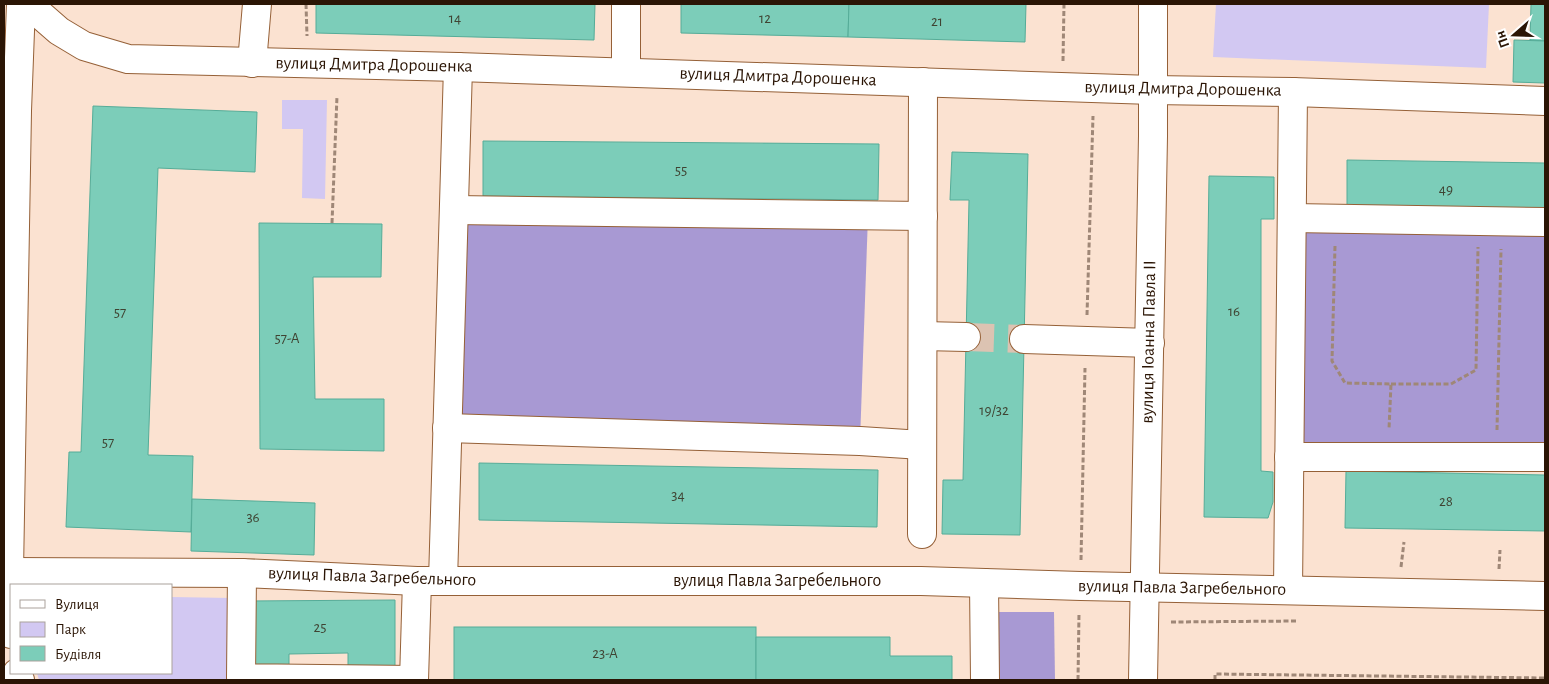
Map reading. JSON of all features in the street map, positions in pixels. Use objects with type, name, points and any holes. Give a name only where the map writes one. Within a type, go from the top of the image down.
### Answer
[{"type":"street","points":[[10,603],[10,110],[21,4]]},
{"type":"street","name":"вулиця Дмитра Дорошенка","points":[[28,4],[59,31],[84,46],[128,59],[458,67],[1545,101]]},
{"type":"street","points":[[252,63],[257,4]]},
{"type":"street","points":[[626,4],[626,72]]},
{"type":"street","name":"вулиця Іоанна Павла II","points":[[1144,680],[1153,136],[1153,4]]},
{"type":"street","points":[[242,573],[241,678],[414,680],[430,581],[448,428],[458,67]]},
{"type":"street","points":[[922,534],[923,82]]},
{"type":"street","points":[[1288,590],[1293,92]]},
{"type":"street","points":[[455,210],[923,216]]},
{"type":"street","points":[[1292,218],[1545,222]]},
{"type":"street","points":[[923,336],[966,337]]},
{"type":"street","points":[[1024,339],[1150,343]]},
{"type":"street","points":[[448,428],[922,445]]},
{"type":"street","points":[[1289,457],[1545,457]]},
{"type":"street","name":"вулиця Павла Загребельного","points":[[9,572],[242,573],[430,581],[921,581],[1545,596]]},
{"type":"street","points":[[984,583],[985,680]]},
{"type":"path","points":[[1063,86],[1064,4]]},
{"type":"path","points":[[332,224],[337,96]]},
{"type":"path","points":[[1336,219],[1332,360],[1345,383],[1390,384],[1451,384],[1476,370],[1490,221]]},
{"type":"path","points":[[1490,221],[1496,457]]},
{"type":"path","points":[[1387,457],[1390,384]]},
{"type":"path","points":[[1499,570],[1500,550]]},
{"type":"path","points":[[1078,680],[1081,586]]},
{"type":"path","points":[[1215,680],[1215,674],[1545,678]]},
{"type":"green space","points":[[1216,4],[1489,4],[1486,68],[1213,57]]},
{"type":"green space","points":[[282,100],[327,100],[325,199],[302,198],[303,129],[282,129]]},
{"type":"green space","points":[[172,597],[231,598],[236,680],[39,680],[37,674],[172,674]]},
{"type":"shaded area","points":[[455,210],[868,216],[860,441],[447,428]]},
{"type":"shaded area","points":[[1292,218],[1545,222],[1545,456],[1289,457]]},
{"type":"shaded area","points":[[995,612],[1054,612],[1055,680],[996,680]]},
{"type":"building","points":[[316,4],[595,4],[594,40],[316,33]]},
{"type":"building","points":[[681,4],[849,4],[848,37],[681,33]]},
{"type":"building","points":[[849,4],[1026,4],[1025,42],[848,37]]},
{"type":"building","points":[[1531,4],[1545,4],[1545,41],[1530,40]]},
{"type":"building","points":[[1514,40],[1545,41],[1545,83],[1513,82]]},
{"type":"building","points":[[93,106],[257,112],[255,172],[158,168],[148,455],[193,456],[191,532],[66,527],[69,452],[81,452]]},
{"type":"building","points":[[483,141],[879,144],[878,200],[483,196]]},
{"type":"building","points":[[952,152],[1028,154],[1020,535],[942,534],[943,480],[963,480],[969,200],[950,200]]},
{"type":"building","points":[[1347,160],[1545,163],[1545,218],[1347,214]]},
{"type":"building","points":[[1209,176],[1274,177],[1274,219],[1261,219],[1261,471],[1273,472],[1273,502],[1268,518],[1204,517]]},
{"type":"building","points":[[259,223],[382,224],[381,277],[313,277],[315,399],[384,399],[384,451],[260,449]]},
{"type":"building","points":[[479,463],[878,470],[877,527],[479,520]]},
{"type":"building","points":[[1346,471],[1545,475],[1545,531],[1345,528]]},
{"type":"building","points":[[192,499],[315,503],[314,555],[191,551]]},
{"type":"building","points":[[395,600],[395,666],[348,667],[348,653],[289,654],[289,668],[245,668],[244,601]]},
{"type":"building","points":[[454,627],[756,627],[756,680],[454,680]]},
{"type":"building","points":[[756,637],[890,637],[890,656],[952,656],[952,680],[756,680]]},
{"type":"tunnel","points":[[966,337],[1024,339]]}]
